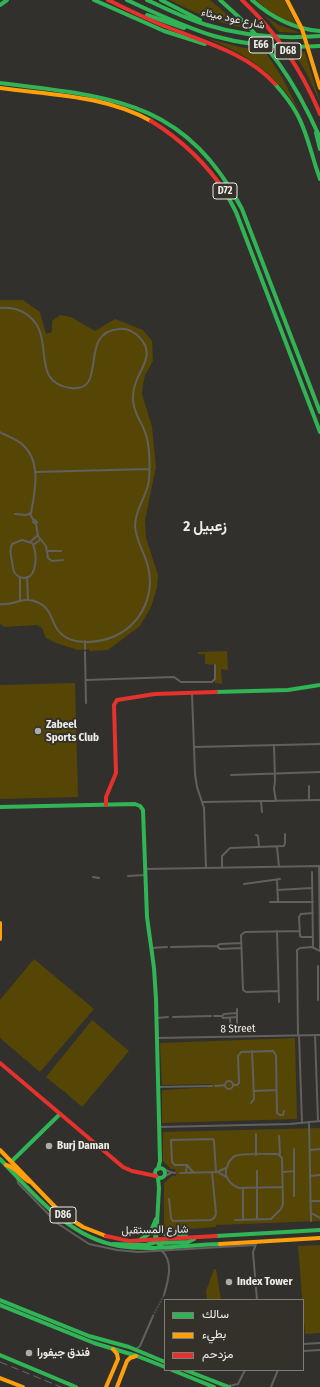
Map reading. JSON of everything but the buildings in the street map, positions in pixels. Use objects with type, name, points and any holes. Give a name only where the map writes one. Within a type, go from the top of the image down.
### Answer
[{"type":"main road","points":[[0,5],[7,0]]},
{"type":"main road","points":[[94,0],[164,31],[218,47]]},
{"type":"main road","points":[[108,0],[166,27],[240,57],[263,72],[282,92],[294,109],[305,132],[320,179]]},
{"type":"main road","name":"شارع عود ميثاء","points":[[126,0],[202,32],[228,39],[259,44],[296,47],[320,46]]},
{"type":"main road","name":"شارع عود ميثاء","points":[[147,0],[208,25],[260,35],[296,37],[320,36]]},
{"type":"main road","points":[[161,0],[203,23]]},
{"type":"main road","name":"D68","points":[[220,0],[247,24],[269,49],[296,88],[320,138]]},
{"type":"main road","name":"D68","points":[[242,0],[267,25],[285,47],[308,84],[320,114]]},
{"type":"main road","points":[[252,0],[272,16],[286,24],[300,29],[320,31]]},
{"type":"main road","points":[[288,1],[306,39],[320,88]]},
{"type":"main road","points":[[116,4],[159,20],[202,32]]},
{"type":"main road","name":"D72","points":[[0,83],[92,95],[128,104],[152,114],[170,124],[190,139],[205,153],[226,179],[242,209],[320,412]]},
{"type":"main road","name":"D72","points":[[0,88],[91,100],[124,109],[164,128],[184,143],[201,159],[222,186],[239,219],[320,432]]},
{"type":"main road","points":[[314,125],[320,149]]},
{"type":"main road","points":[[106,805],[106,795],[116,773],[115,702],[125,698],[145,695],[192,692],[288,690],[320,685]]},
{"type":"main road","points":[[0,807],[135,804],[142,808],[144,814],[147,917],[156,988],[157,1018],[160,1161],[157,1169],[160,1177],[156,1241]]},
{"type":"main road","points":[[0,923],[0,939]]},
{"type":"main road","points":[[0,1063],[124,1167],[135,1173],[147,1173],[160,1177]]},
{"type":"main road","points":[[12,1161],[60,1114]]},
{"type":"main road","name":"شارع المستقبل","points":[[0,1150],[54,1207],[77,1224],[109,1237],[149,1242],[320,1230]]},
{"type":"main road","name":"شارع المستقبل","points":[[0,1159],[54,1215],[78,1232],[95,1240],[111,1245],[129,1248],[162,1248],[320,1238]]},
{"type":"main road","points":[[160,1161],[166,1173],[160,1177]]},
{"type":"main road","points":[[6,1165],[12,1166],[25,1180],[31,1182]]},
{"type":"main road","points":[[147,1173],[157,1169],[164,1169]]},
{"type":"main road","points":[[136,1241],[144,1238],[150,1233],[158,1212]]},
{"type":"main road","points":[[156,1220],[156,1241],[162,1248]]},
{"type":"main road","points":[[158,1225],[160,1232],[167,1236],[189,1236],[194,1238]]},
{"type":"main road","points":[[72,1233],[78,1232]]},
{"type":"main road","points":[[162,1248],[160,1245],[162,1243],[188,1242],[194,1238]]},
{"type":"main road","points":[[111,1245],[149,1242]]},
{"type":"main road","points":[[177,1246],[186,1247],[188,1249]]},
{"type":"main road","points":[[0,1300],[94,1338],[135,1350],[164,1362]]},
{"type":"main road","points":[[0,1306],[90,1342],[137,1356],[164,1367]]},
{"type":"main road","points":[[106,1387],[118,1358],[117,1353],[112,1348]]},
{"type":"main road","points":[[0,1355],[76,1387]]},
{"type":"main road","points":[[117,1387],[127,1361],[132,1357],[137,1356]]},
{"type":"main road","points":[[174,1371],[203,1385],[214,1387]]},
{"type":"main road","points":[[188,1371],[228,1387]]},
{"type":"main road","points":[[0,1378],[23,1387]]},
{"type":"main road","points":[[203,1385],[208,1383],[216,1386],[215,1382]]},
{"type":"street","points":[[0,308],[17,309],[33,319],[41,335],[44,364],[47,372],[55,381],[68,388],[79,388],[88,382],[92,373],[98,341],[105,334],[113,330],[124,329],[132,331],[140,337],[146,346],[147,359],[136,382],[133,400],[136,413],[147,437],[149,469],[148,483],[137,512],[135,526],[138,543],[146,559],[149,572],[149,590],[146,602],[137,619],[123,631],[106,639],[85,641],[74,640],[63,635],[57,629],[46,607],[39,602],[20,600],[8,604],[0,604]]},
{"type":"street","points":[[0,432],[27,449],[34,461],[35,491],[30,514],[34,524],[36,524],[40,540],[45,544],[48,557],[51,560],[63,560]]},
{"type":"street","points":[[35,472],[149,469]]},
{"type":"street","points":[[15,514],[30,514]]},
{"type":"street","points":[[30,542],[38,535]]},
{"type":"street","points":[[22,540],[30,542],[33,545],[36,554],[35,563],[32,573],[27,577],[20,577],[14,572],[10,548],[16,542],[22,540]]},
{"type":"street","points":[[33,545],[40,540]]},
{"type":"street","points":[[47,551],[62,551]]},
{"type":"street","points":[[20,577],[20,600]]},
{"type":"street","points":[[27,577],[28,600]]},
{"type":"street","points":[[85,641],[86,703]]},
{"type":"street","points":[[86,680],[174,677],[180,682],[212,682],[215,679],[215,665]]},
{"type":"street","points":[[192,692],[195,779],[203,802],[206,868]]},
{"type":"street","points":[[194,747],[320,744]]},
{"type":"street","points":[[274,745],[274,789],[276,801]]},
{"type":"street","points":[[231,775],[320,772]]},
{"type":"street","points":[[309,786],[309,800]]},
{"type":"street","points":[[203,802],[320,800]]},
{"type":"street","points":[[261,801],[262,812]]},
{"type":"street","points":[[222,868],[222,856],[230,848],[284,846],[285,834]]},
{"type":"street","points":[[256,835],[258,836],[259,847]]},
{"type":"street","points":[[277,847],[279,867]]},
{"type":"street","points":[[145,869],[319,866],[320,951],[313,948],[301,947],[297,951],[298,1035],[302,1123]]},
{"type":"street","points":[[312,872],[313,948]]},
{"type":"street","points":[[128,876],[146,875]]},
{"type":"street","points":[[93,877],[99,878]]},
{"type":"street","points":[[244,884],[278,880],[278,902]]},
{"type":"street","points":[[277,890],[312,888]]},
{"type":"street","points":[[270,902],[313,902]]},
{"type":"street","points":[[313,913],[300,914],[300,936],[313,937]]},
{"type":"street","points":[[277,931],[279,1002]]},
{"type":"street","points":[[279,991],[246,992],[243,990],[241,935],[243,932],[300,931]]},
{"type":"street","points":[[171,947],[218,946],[220,944],[241,943]]},
{"type":"street","points":[[218,946],[220,948],[241,948]]},
{"type":"street","points":[[151,948],[167,947]]},
{"type":"street","points":[[318,966],[318,1000]]},
{"type":"street","points":[[232,1014],[230,1031],[238,1031],[237,1009]]},
{"type":"street","points":[[173,1017],[222,1016],[224,1014],[237,1013]]},
{"type":"street","points":[[222,1016],[223,1018],[237,1018]]},
{"type":"street","points":[[157,1018],[168,1017]]},
{"type":"street","points":[[159,1127],[290,1124],[319,1121],[315,1035]]},
{"type":"street","name":"8 Street","points":[[157,1038],[320,1035]]},
{"type":"street","points":[[225,1085],[226,1088],[229,1089],[233,1085],[238,1084],[239,1055],[242,1052],[272,1051],[275,1053],[277,1113],[283,1115],[284,1111]]},
{"type":"street","points":[[251,1103],[254,1099],[252,1052]]},
{"type":"street","points":[[158,1087],[225,1085],[226,1082],[229,1081],[232,1082],[233,1085]]},
{"type":"street","points":[[254,1091],[276,1090]]},
{"type":"street","points":[[310,1122],[311,1221]]},
{"type":"street","points":[[256,1134],[256,1155]]},
{"type":"street","points":[[235,1220],[272,1219],[282,1208],[282,1158],[280,1154],[279,1136]]},
{"type":"street","points":[[187,1165],[175,1165],[172,1162],[171,1140],[213,1139],[216,1172]]},
{"type":"street","points":[[294,1149],[294,1196]]},
{"type":"street","points":[[310,1150],[320,1149]]},
{"type":"street","points":[[227,1178],[227,1167],[231,1159],[236,1156],[280,1154]]},
{"type":"street","points":[[187,1165],[192,1172]]},
{"type":"street","points":[[186,1172],[187,1165]]},
{"type":"street","points":[[216,1172],[227,1167]]},
{"type":"street","points":[[160,1177],[174,1173],[164,1169]]},
{"type":"street","points":[[257,1171],[257,1220]]},
{"type":"street","points":[[282,1172],[294,1171]]},
{"type":"street","points":[[169,1199],[171,1218],[174,1221],[211,1220],[216,1214],[212,1172]]},
{"type":"street","points":[[180,1173],[216,1172],[223,1174],[234,1187],[283,1187]]},
{"type":"street","points":[[310,1176],[320,1175]]},
{"type":"street","points":[[17,1176],[17,1182],[53,1220],[89,1244],[117,1250],[138,1252],[162,1248],[188,1249],[248,1245],[257,1243]]},
{"type":"street","points":[[243,1188],[243,1220]]},
{"type":"street","points":[[310,1201],[320,1201]]},
{"type":"street","points":[[310,1213],[320,1218]]},
{"type":"street","points":[[257,1243],[254,1252],[257,1299]]},
{"type":"street","points":[[248,1245],[254,1252]]},
{"type":"street","points":[[162,1248],[167,1259],[169,1273],[164,1295]]},
{"type":"street","points":[[135,1350],[140,1346],[153,1316]]},
{"type":"street","points":[[304,1344],[320,1343]]},
{"type":"street","points":[[304,1351],[320,1350]]},
{"type":"street","points":[[228,1387],[238,1384],[244,1371]]},
{"type":"street","points":[[271,1387],[278,1371]]},
{"type":"shaded area","points":[[170,0],[210,0],[243,28],[205,17]]},
{"type":"shaded area","points":[[256,0],[284,0],[297,26],[275,15]]},
{"type":"shaded area","points":[[266,17],[279,25],[301,33],[279,32]]},
{"type":"shaded area","points":[[206,38],[239,47],[265,51],[283,79],[300,113],[281,87],[260,67],[235,51]]},
{"type":"shaded area","points":[[305,52],[320,102],[307,74],[294,53]]},
{"type":"shaded area","points":[[0,300],[23,300],[40,312],[46,334],[52,332],[52,321],[60,315],[71,317],[95,331],[115,319],[143,330],[152,341],[153,361],[145,375],[142,394],[152,427],[156,467],[145,520],[146,538],[158,575],[157,588],[151,607],[140,626],[108,650],[78,650],[56,643],[46,638],[42,628],[37,625],[5,627],[0,624]]},
{"type":"shaded area","points":[[227,651],[228,670],[221,669],[222,684],[215,683],[215,664],[205,664],[205,654],[198,654],[198,652]]},
{"type":"shaded area","name":"Zabeel Sports Club","points":[[75,683],[78,797],[0,799],[0,685]]},
{"type":"shaded area","points":[[34,959],[94,1009],[40,1072],[0,1038],[0,1000]]},
{"type":"shaded area","points":[[92,1020],[129,1051],[82,1107],[66,1092],[46,1077]]},
{"type":"shaded area","points":[[295,1038],[297,1119],[162,1123],[162,1090],[212,1087],[211,1084],[162,1085],[160,1043]]},
{"type":"shaded area","points":[[320,1128],[320,1221],[216,1225],[216,1227],[164,1231],[164,1183],[172,1176],[176,1176],[175,1169],[171,1169],[163,1161],[163,1132]]},
{"type":"shaded area","points":[[320,1245],[320,1333],[305,1334],[304,1299],[302,1299],[298,1246]]},
{"type":"shaded area","points":[[214,1269],[216,1269],[221,1299],[207,1299],[206,1291]]},
{"type":"tunnel","points":[[153,1316],[164,1295]]},
{"type":"railway","points":[[0,1362],[61,1387]]},
{"type":"traffic: fast","points":[[0,5],[7,0]]},
{"type":"traffic: fast","points":[[94,0],[164,31],[205,44]]},
{"type":"traffic: fast","points":[[127,0],[159,15],[214,36],[267,46],[320,46]]},
{"type":"traffic: fast","points":[[147,0],[192,20],[234,32],[277,37],[320,36]]},
{"type":"traffic: fast","points":[[161,0],[200,20]]},
{"type":"traffic: fast","points":[[220,0],[237,15],[266,46],[290,80],[320,138]]},
{"type":"traffic: fast","points":[[252,0],[283,22],[301,28],[320,31]]},
{"type":"traffic: fast","points":[[147,15],[184,28]]},
{"type":"traffic: fast","points":[[0,83],[76,93],[110,100],[141,110],[169,124],[195,145],[220,173],[242,209],[320,412]]},
{"type":"traffic: fast","points":[[275,84],[290,102],[301,122],[320,179]]},
{"type":"traffic: fast","points":[[316,133],[320,149]]},
{"type":"traffic: fast","points":[[226,193],[236,212],[320,432]]},
{"type":"traffic: fast","points":[[216,692],[288,690],[320,685]]},
{"type":"traffic: fast","points":[[0,807],[135,804],[140,806],[143,810],[147,917],[154,968],[156,999],[160,1161],[158,1169]]},
{"type":"traffic: fast","points":[[12,1161],[60,1114]]},
{"type":"traffic: fast","points":[[0,1159],[39,1200],[54,1213],[84,1234],[101,1241],[119,1246],[144,1248],[220,1244]]},
{"type":"traffic: fast","points":[[158,1168],[162,1168],[164,1169],[165,1173],[164,1177],[158,1178],[155,1175],[155,1171],[158,1168]]},
{"type":"traffic: fast","points":[[113,1244],[146,1245],[156,1242],[159,1188],[158,1178]]},
{"type":"traffic: fast","points":[[140,1240],[150,1233],[156,1219]]},
{"type":"traffic: fast","points":[[156,1224],[155,1240],[162,1247]]},
{"type":"traffic: fast","points":[[158,1225],[160,1229],[169,1236],[186,1236]]},
{"type":"traffic: fast","points":[[216,1236],[320,1230]]},
{"type":"traffic: fast","points":[[161,1246],[161,1243],[188,1242],[194,1239]]},
{"type":"traffic: fast","points":[[0,1300],[89,1336],[129,1347],[164,1362]]},
{"type":"traffic: fast","points":[[0,1305],[94,1343],[137,1356],[164,1367]]},
{"type":"traffic: fast","points":[[0,1355],[76,1387]]},
{"type":"traffic: fast","points":[[174,1371],[214,1387]]},
{"type":"traffic: fast","points":[[188,1371],[229,1387]]},
{"type":"traffic: slow","points":[[287,0],[302,29],[320,88]]},
{"type":"traffic: slow","points":[[0,88],[77,97],[96,101],[133,112],[151,121]]},
{"type":"traffic: slow","points":[[0,923],[0,939]]},
{"type":"traffic: slow","points":[[0,1150],[61,1213],[83,1227],[106,1236]]},
{"type":"traffic: slow","points":[[6,1165],[16,1170],[30,1182]]},
{"type":"traffic: slow","points":[[220,1244],[320,1238]]},
{"type":"traffic: slow","points":[[106,1387],[118,1359],[117,1354],[113,1349]]},
{"type":"traffic: slow","points":[[117,1387],[127,1361],[136,1356]]},
{"type":"traffic: slow","points":[[0,1378],[23,1387]]},
{"type":"traffic: jam","points":[[108,0],[160,24],[210,43],[238,56],[264,73],[275,84]]},
{"type":"traffic: jam","points":[[242,0],[277,39],[297,67],[320,114]]},
{"type":"traffic: jam","points":[[151,121],[173,136],[193,153],[202,162],[226,193]]},
{"type":"traffic: jam","points":[[106,805],[106,797],[116,773],[114,705],[117,700],[155,694],[216,692]]},
{"type":"traffic: jam","points":[[0,1063],[123,1167],[132,1171],[156,1176]]},
{"type":"traffic: jam","points":[[106,1236],[129,1241],[216,1236]]},
{"type":"place","name":"Zabeel Sports Club","points":[[38,731]]},
{"type":"place","name":"Burj Daman","points":[[49,1146]]},
{"type":"place","name":"Index Tower","points":[[229,1282]]},
{"type":"place","name":"فندق جيفورا","points":[[29,1353]]},
{"type":"district","name":"زعبيل 2","points":[[205,527]]}]
